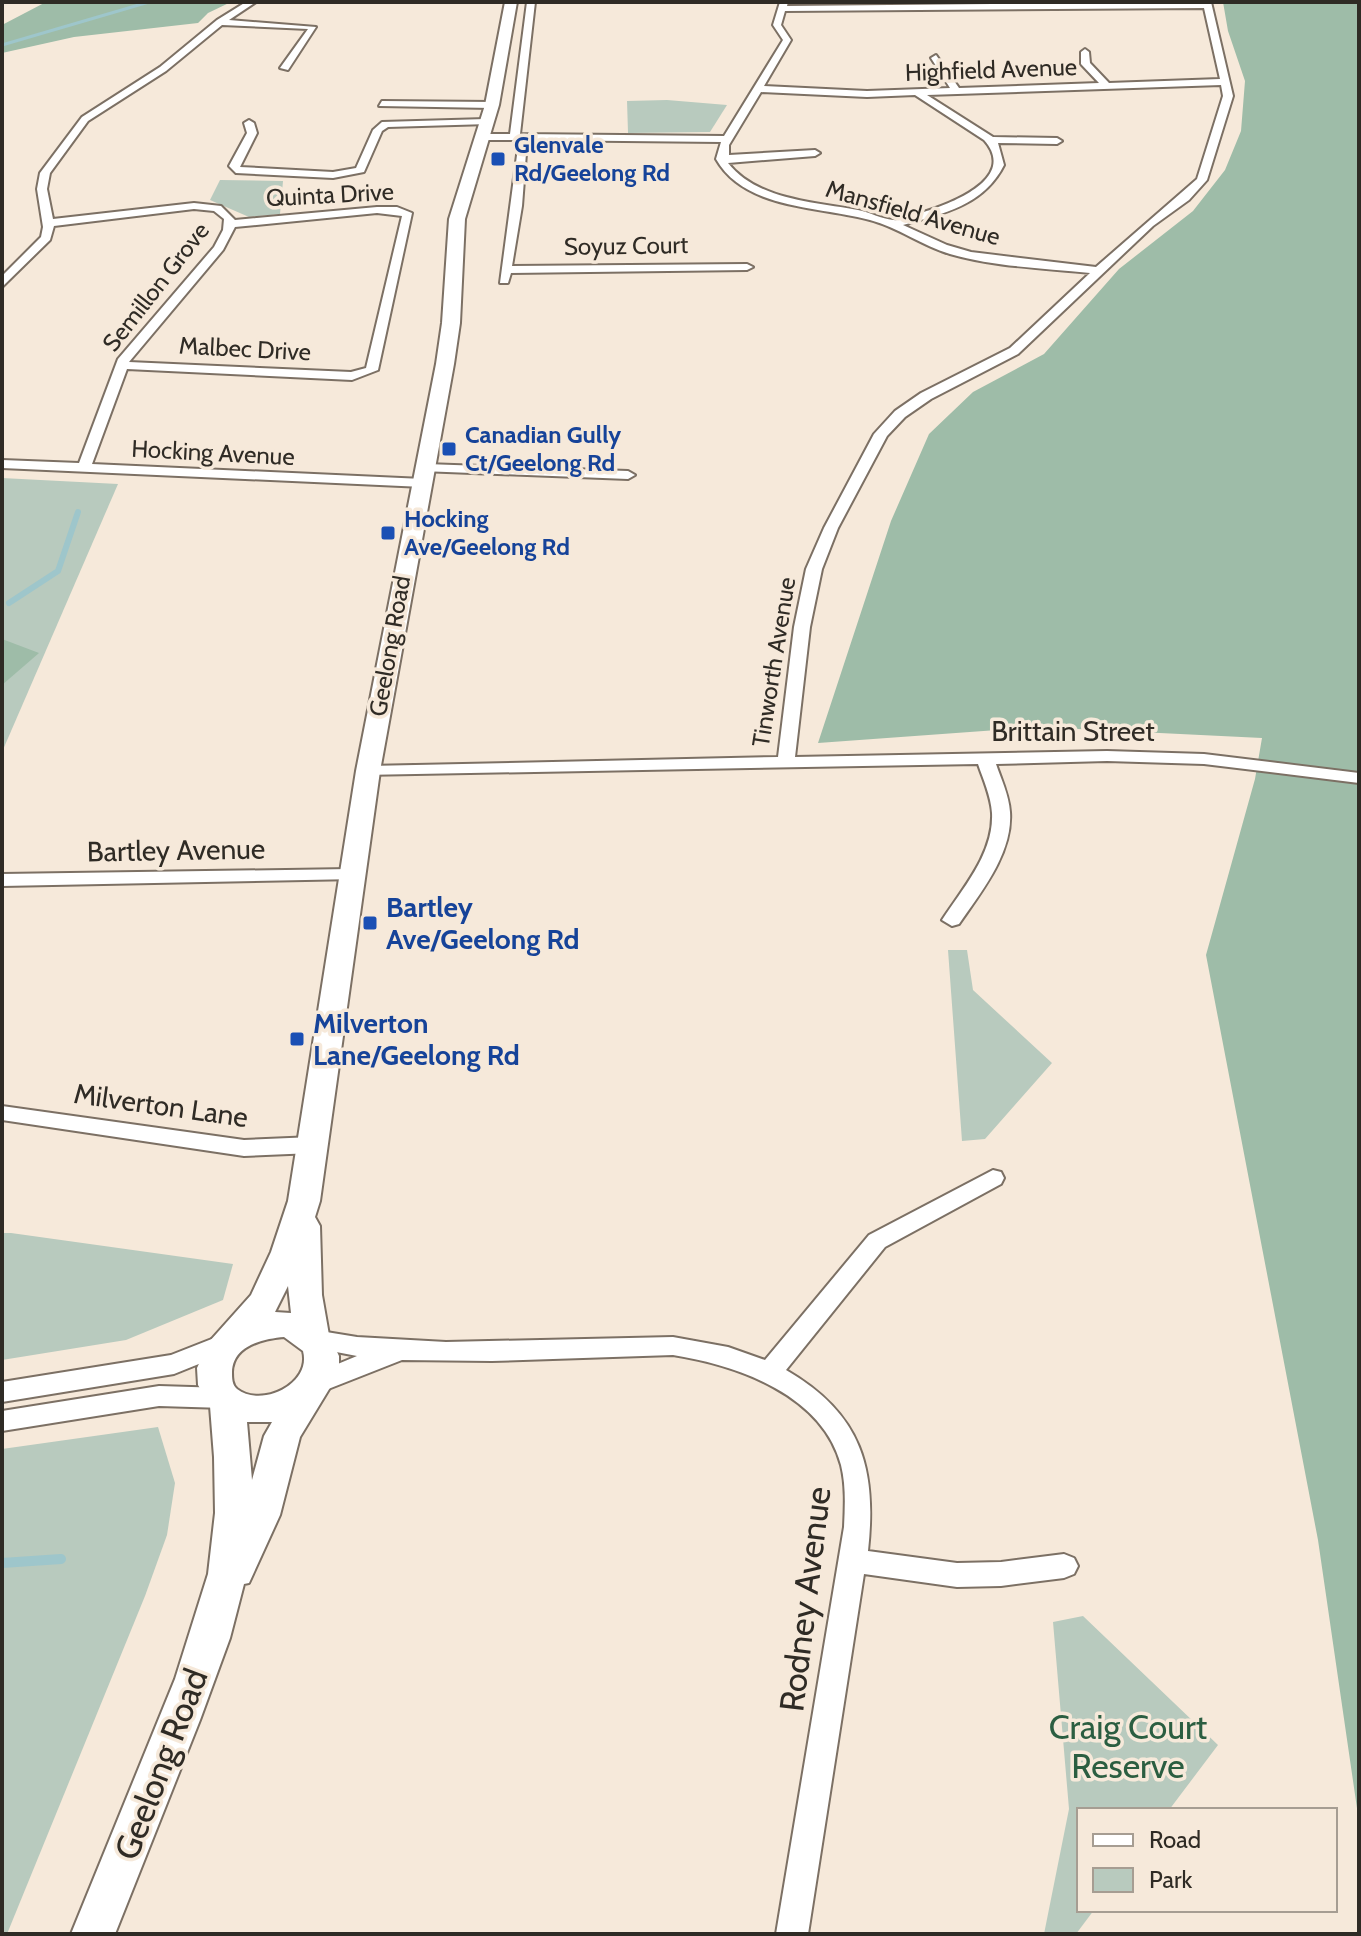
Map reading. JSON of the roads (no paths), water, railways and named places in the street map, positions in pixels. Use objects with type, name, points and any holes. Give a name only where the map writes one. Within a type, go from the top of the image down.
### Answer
[{"type":"main road","name":"Geelong Road","points":[[231,1339],[264,1302],[304,1201],[350,875],[451,323],[457,219],[492,105],[511,2]]},
{"type":"main road","name":"Geelong Road","points":[[304,1201],[304,1280],[313,1338]]},
{"type":"main road","points":[[278,1324],[296,1328],[313,1338],[323,1358],[311,1387],[292,1401],[272,1408],[251,1409],[225,1399],[214,1385],[212,1370],[217,1355],[231,1339],[251,1328],[278,1324]]},
{"type":"main road","name":"Geelong Road","points":[[93,1934],[155,1785],[193,1685],[223,1593],[261,1515],[280,1441],[289,1419],[311,1387]]},
{"type":"main road","name":"Geelong Road","points":[[223,1593],[232,1536],[235,1483],[225,1399]]},
{"type":"street","points":[[2,283],[40,246],[49,231],[42,189],[45,173],[85,119],[163,69],[220,22],[252,2]]},
{"type":"street","points":[[519,140],[531,2]]},
{"type":"street","points":[[815,153],[721,159],[729,138],[787,40],[777,25],[783,5],[1208,4]]},
{"type":"street","name":"Tinworth Avenue","points":[[368,771],[786,761],[802,627],[814,569],[831,528],[876,440],[916,403],[1014,351],[1149,224],[1190,195],[1202,180],[1227,103],[1208,4]]},
{"type":"street","points":[[220,22],[312,27],[313,30],[285,68]]},
{"type":"street","points":[[1085,52],[1086,63],[1107,86]]},
{"type":"street","points":[[936,58],[956,91]]},
{"type":"street","name":"Highfield Avenue","points":[[759,89],[848,94],[918,93],[1224,82]]},
{"type":"street","points":[[918,93],[991,140],[1057,141]]},
{"type":"street","points":[[383,103],[492,105]]},
{"type":"street","points":[[249,123],[252,133],[235,170],[246,173],[333,175],[360,170],[378,130],[385,124],[519,140],[729,138]]},
{"type":"street","name":"Soyuz Court","points":[[519,140],[515,220],[505,275],[747,267]]},
{"type":"street","points":[[892,224],[955,204],[984,187],[996,175],[1000,163],[991,140]]},
{"type":"street","name":"Mansfield Avenue","points":[[721,159],[726,172],[752,188],[892,224],[962,253],[1099,271]]},
{"type":"street","name":"Semillon Grove","points":[[49,223],[199,206],[229,215],[230,224],[219,248],[121,365],[84,468]]},
{"type":"street","name":"Quinta Drive","points":[[230,224],[372,211],[397,210],[408,215],[375,366],[366,374]]},
{"type":"street","name":"Malbec Drive","points":[[121,365],[352,376],[366,374]]},
{"type":"street","name":"Hocking Avenue","points":[[2,464],[424,475],[628,475]]},
{"type":"street","points":[[952,920],[992,852],[999,834],[1000,809],[985,758]]},
{"type":"street","name":"Brittain Street","points":[[786,761],[1182,758],[1359,778]]},
{"type":"street","name":"Bartley Avenue","points":[[2,880],[350,875]]},
{"type":"street","name":"Milverton Lane","points":[[2,1113],[244,1148],[313,1145]]},
{"type":"street","points":[[770,1372],[877,1241],[993,1178]]},
{"type":"street","name":"Rodney Avenue","points":[[313,1338],[356,1347],[419,1351],[673,1346],[723,1353],[770,1372],[798,1390],[825,1418],[853,1462],[859,1495],[852,1561],[792,1934]]},
{"type":"street","points":[[2,1392],[174,1364],[231,1339]]},
{"type":"street","name":"Rodney Avenue","points":[[311,1387],[361,1364],[419,1351]]},
{"type":"street","points":[[2,1421],[159,1396],[225,1399]]},
{"type":"street","points":[[852,1561],[957,1575],[1001,1574],[1064,1566]]},
{"type":"waterway","points":[[2,45],[149,2]]},
{"type":"waterway","points":[[9,603],[58,571],[78,512]]},
{"type":"waterway","points":[[2,1563],[61,1559]]},
{"type":"place","name":"Glenvale Rd/Geelong Rd","points":[[498,159]]},
{"type":"place","name":"Canadian Gully Ct/Geelong Rd","points":[[449,449]]},
{"type":"place","name":"Hocking Ave/Geelong Rd","points":[[388,533]]},
{"type":"place","name":"Bartley Ave/Geelong Rd","points":[[370,923]]},
{"type":"place","name":"Milverton Lane/Geelong Rd","points":[[297,1039]]},
{"type":"park label","name":"Craig Court Reserve","points":[[1128,1746]]}]
